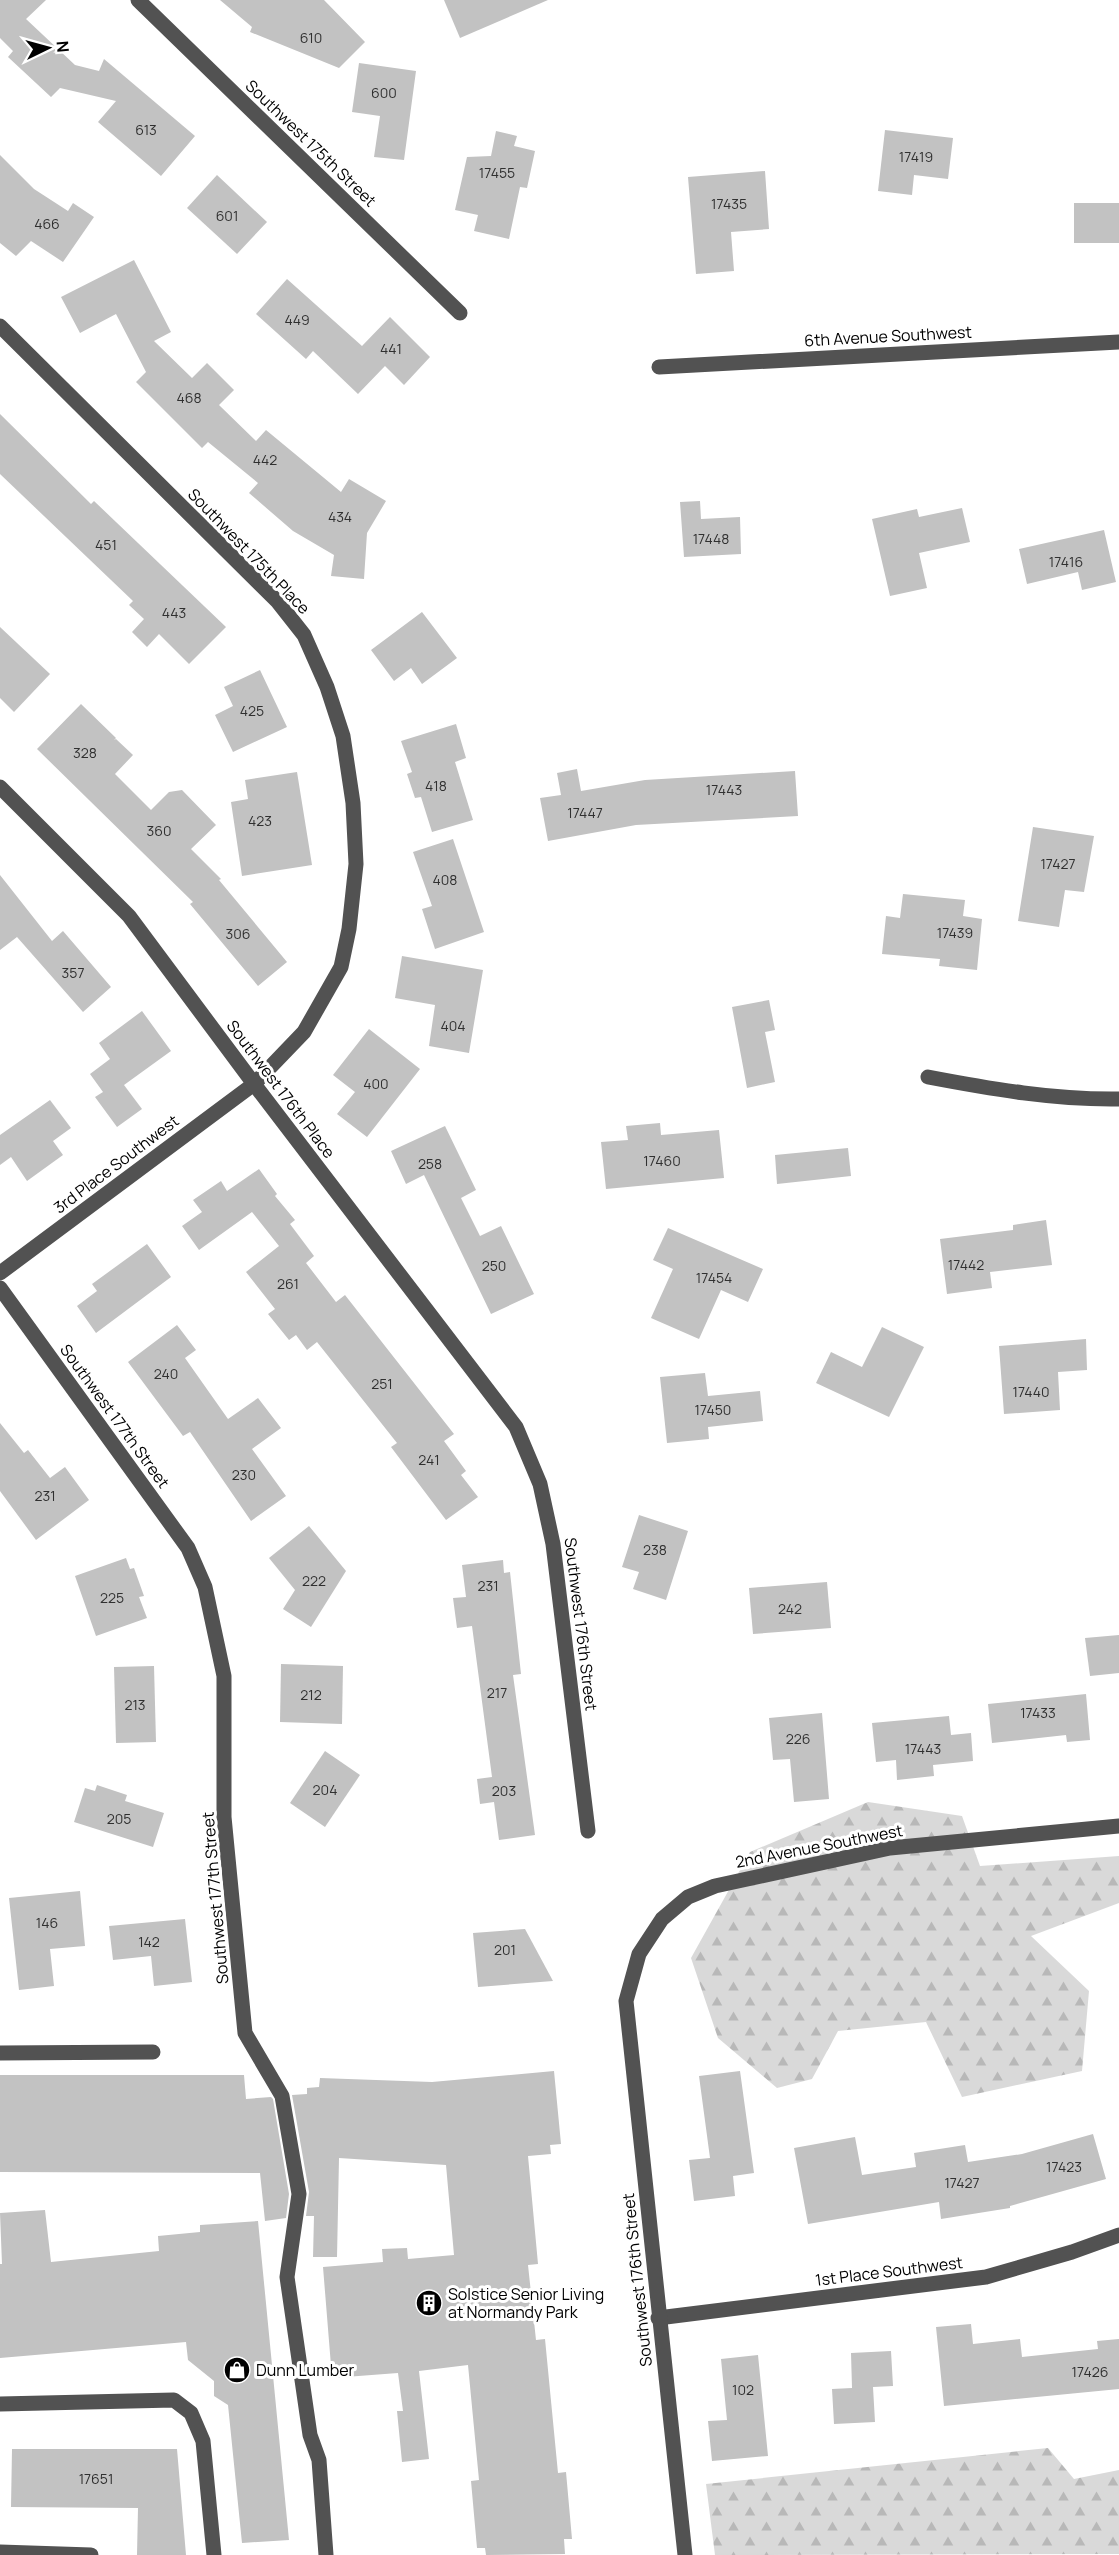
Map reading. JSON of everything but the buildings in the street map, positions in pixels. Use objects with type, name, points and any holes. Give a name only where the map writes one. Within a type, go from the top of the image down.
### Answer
[{"type":"street","name":"Southwest 175th Street","points":[[138,0],[460,313]]},
{"type":"street","name":"Southwest 175th Place","points":[[0,326],[278,602],[304,634],[327,687],[343,736],[353,803],[356,864],[350,929],[341,967],[304,1032],[254,1084]]},
{"type":"street","name":"6th Avenue Southwest","points":[[659,367],[1119,342]]},
{"type":"street","name":"Southwest 176th Place","points":[[0,787],[129,916],[516,1427]]},
{"type":"street","points":[[928,1077],[985,1088],[1062,1097],[1119,1099]]},
{"type":"street","name":"3rd Place Southwest","points":[[0,1273],[254,1084]]},
{"type":"street","name":"Southwest 177th Street","points":[[0,1288],[188,1548],[205,1587],[211,1609],[224,1676],[224,1817],[245,2033],[282,2096],[299,2194],[287,2277],[310,2435],[319,2460],[326,2555]]},
{"type":"street","name":"Southwest 176th Street","points":[[516,1427],[540,1484],[554,1544],[588,1831]]},
{"type":"street","name":"2nd Avenue Southwest","points":[[626,2001],[639,1954],[662,1919],[688,1897],[715,1886],[890,1848],[1119,1826]]},
{"type":"street","name":"Southwest 176th Street","points":[[626,2001],[685,2555]]},
{"type":"street","points":[[0,2053],[153,2052]]},
{"type":"street","name":"1st Place Southwest","points":[[658,2318],[986,2277],[1072,2252],[1119,2235]]},
{"type":"street","points":[[0,2404],[174,2400],[191,2413],[203,2441],[214,2555]]},
{"type":"street","points":[[0,2552],[91,2555]]},
{"type":"green space","points":[[868,1802],[962,1816],[980,1866],[1119,1856],[1119,1903],[1031,1936],[1089,1991],[1082,2071],[962,2097],[926,2022],[838,2031],[812,2079],[777,2088],[718,2038],[691,1958],[750,1852]]},
{"type":"green space","points":[[1048,2448],[1074,2479],[1119,2470],[1119,2554],[715,2555],[706,2484]]},
{"type":"place","name":"Solstice Senior Living at Normandy Park","points":[[429,2303]]},
{"type":"place","name":"Dunn Lumber","points":[[237,2370]]}]
